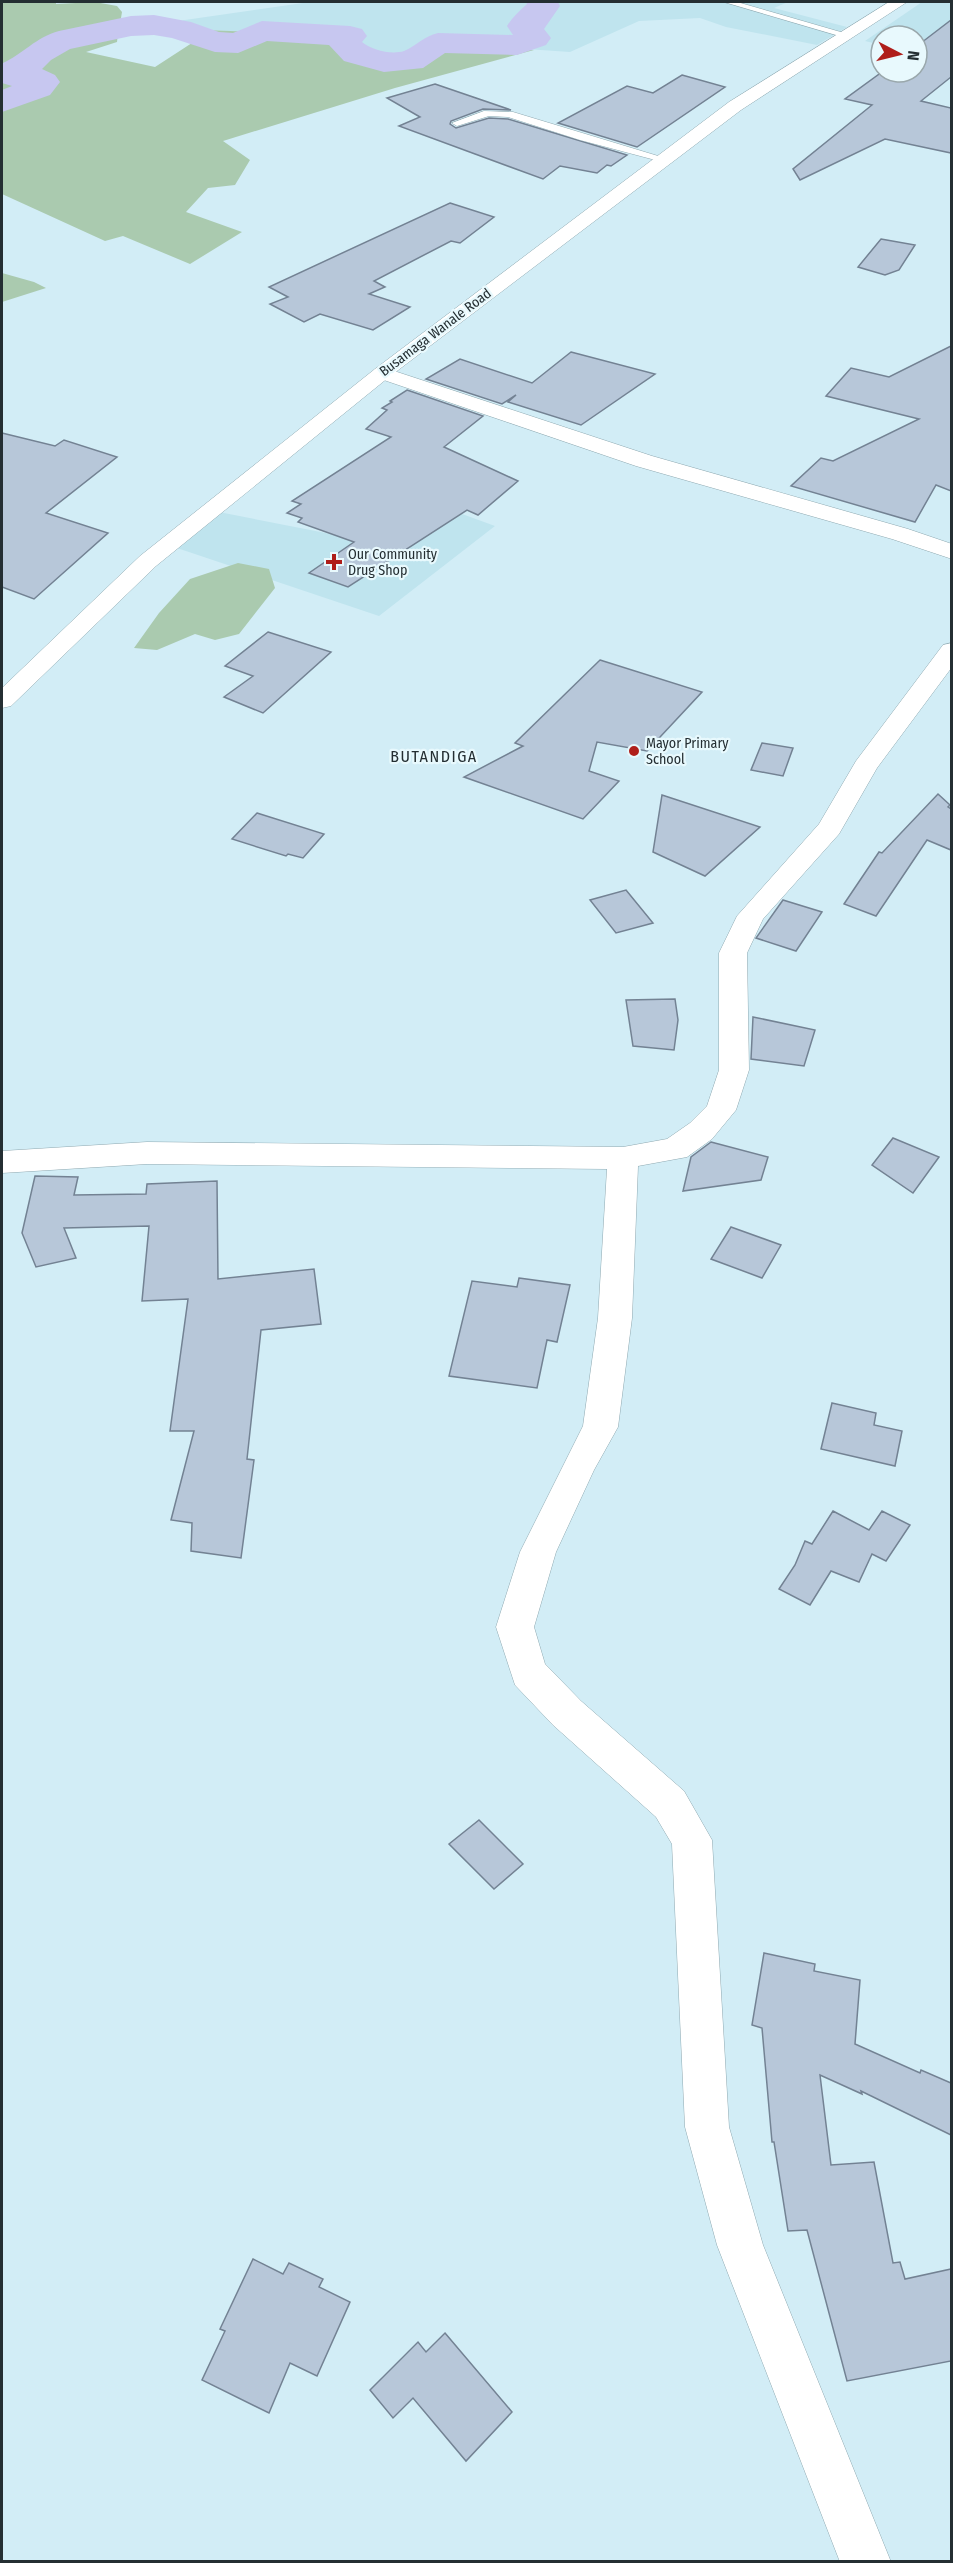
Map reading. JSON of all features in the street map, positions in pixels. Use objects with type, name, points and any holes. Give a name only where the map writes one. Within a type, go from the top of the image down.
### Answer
[{"type":"street","name":"Busamaga Wanale Road","points":[[2,701],[148,561],[382,373],[735,105],[899,2]]},
{"type":"street","points":[[382,373],[644,461],[900,534],[951,552]]},
{"type":"street","points":[[2,1162],[147,1153],[622,1158],[676,1149],[701,1131],[721,1110],[734,1070],[733,953],[751,916],[830,828],[865,766],[951,650]]},
{"type":"street","points":[[622,1158],[615,1318],[600,1427],[578,1467],[538,1552],[515,1627],[528,1673],[567,1713],[670,1804],[692,1840],[707,2127],[740,2245],[866,2562]]},
{"type":"lane","points":[[729,2],[846,35]]},
{"type":"lane","points":[[457,123],[488,113],[510,114],[584,138],[663,159]]},
{"type":"shaded area","points":[[310,2],[788,2],[774,8],[847,27],[817,45],[726,27],[700,18],[639,21],[570,52],[438,43],[411,61],[384,62],[356,54],[344,43],[349,36],[205,30],[171,22]]},
{"type":"shaded area","points":[[922,2],[951,2],[951,64],[929,58],[929,24],[890,24]]},
{"type":"shaded area","points":[[399,491],[495,526],[379,616],[174,547],[219,512],[336,535]]},
{"type":"green space","points":[[2,2],[56,2],[56,4],[95,2],[117,6],[122,12],[120,24],[171,22],[205,30],[350,36],[344,43],[356,54],[384,62],[411,61],[438,43],[534,50],[395,88],[223,141],[250,160],[235,185],[208,188],[186,212],[242,232],[190,264],[123,236],[105,241],[2,194]],"holes":[[[147,27],[180,31],[195,41],[155,67],[86,52],[117,42],[118,33]]]},
{"type":"green space","points":[[2,273],[34,282],[46,288],[2,302]]},
{"type":"green space","points":[[238,563],[269,569],[275,588],[239,634],[215,640],[195,634],[157,650],[134,648],[159,613],[190,579]]},
{"type":"building","points":[[951,20],[951,77],[921,101],[951,108],[951,153],[885,139],[800,180],[793,169],[872,105],[845,99],[869,81],[869,84],[929,84],[929,37]]},
{"type":"building","points":[[682,75],[725,87],[637,147],[558,123],[627,86],[653,93]]},
{"type":"building","points":[[435,84],[511,110],[483,109],[451,121],[450,124],[456,128],[489,118],[508,119],[627,155],[597,173],[560,166],[543,179],[399,126],[420,117],[387,98]]},
{"type":"building","points":[[450,203],[494,217],[460,243],[451,241],[374,281],[385,287],[369,294],[410,307],[373,330],[320,314],[304,322],[270,304],[288,297],[269,287]]},
{"type":"building","points":[[881,239],[915,245],[899,270],[885,275],[858,267]]},
{"type":"building","points":[[951,346],[951,491],[936,485],[915,522],[791,486],[821,458],[833,461],[919,419],[826,396],[851,368],[889,377]]},
{"type":"building","points":[[571,352],[655,374],[581,425],[508,402],[516,395],[502,404],[426,379],[460,359],[532,383]]},
{"type":"building","points":[[407,390],[483,416],[444,447],[518,481],[478,515],[467,510],[348,587],[309,573],[354,542],[298,522],[302,518],[287,513],[301,504],[292,501],[391,437],[366,429],[387,410],[382,408]]},
{"type":"building","points":[[2,433],[55,446],[64,440],[117,457],[46,513],[108,533],[34,599],[2,587]]},
{"type":"building","points":[[268,632],[331,652],[263,713],[224,697],[253,676],[225,666]]},
{"type":"building","points":[[600,660],[702,692],[647,751],[597,742],[589,771],[619,781],[583,819],[464,777],[523,746],[515,743]]},
{"type":"building","points":[[762,743],[793,748],[783,776],[751,770]]},
{"type":"building","points":[[938,794],[950,805],[948,807],[951,809],[951,850],[927,840],[876,916],[844,904],[879,852],[882,853]]},
{"type":"building","points":[[662,795],[760,827],[705,876],[653,852]]},
{"type":"building","points":[[257,813],[324,834],[303,858],[288,854],[286,856],[232,839]]},
{"type":"building","points":[[626,890],[653,923],[616,933],[590,900]]},
{"type":"building","points":[[783,900],[822,912],[796,951],[756,938]]},
{"type":"building","points":[[675,999],[678,1020],[674,1050],[633,1046],[626,1000]]},
{"type":"building","points":[[753,1017],[815,1030],[804,1066],[751,1059]]},
{"type":"building","points":[[893,1138],[939,1157],[913,1193],[872,1165]]},
{"type":"building","points":[[711,1142],[768,1157],[761,1180],[683,1191],[691,1157]]},
{"type":"building","points":[[35,1176],[78,1177],[74,1195],[146,1194],[147,1184],[217,1181],[218,1279],[314,1269],[321,1324],[261,1330],[247,1459],[254,1460],[241,1558],[191,1551],[192,1523],[171,1520],[194,1431],[170,1431],[188,1299],[142,1301],[149,1226],[64,1228],[76,1258],[36,1267],[22,1233]]},
{"type":"building","points":[[731,1227],[781,1245],[762,1278],[711,1259]]},
{"type":"building","points":[[519,1278],[570,1285],[557,1342],[547,1340],[537,1388],[449,1376],[472,1281],[517,1287]]},
{"type":"building","points":[[832,1403],[876,1413],[874,1425],[902,1431],[895,1466],[821,1449]]},
{"type":"building","points":[[833,1511],[869,1530],[882,1511],[910,1525],[886,1561],[872,1554],[859,1582],[831,1571],[810,1605],[779,1589],[795,1565],[805,1541],[812,1544]]},
{"type":"building","points":[[479,1820],[523,1864],[494,1889],[449,1844]]},
{"type":"building","points":[[764,1953],[815,1964],[814,1971],[860,1980],[855,2044],[920,2073],[921,2070],[951,2083],[951,2135],[861,2091],[862,2094],[820,2075],[831,2165],[874,2162],[893,2263],[900,2262],[905,2279],[951,2269],[951,2361],[847,2381],[807,2230],[788,2231],[774,2142],[772,2142],[762,2028],[752,2025]]},
{"type":"building","points":[[253,2259],[283,2274],[289,2263],[323,2279],[319,2287],[350,2302],[317,2376],[290,2363],[269,2413],[202,2380],[225,2331],[220,2329]]},
{"type":"building","points":[[445,2333],[512,2412],[466,2461],[413,2398],[393,2418],[370,2390],[418,2342],[426,2352]]},
{"type":"waterway","points":[[2,102],[38,88],[43,82],[33,77],[13,76],[15,70],[28,64],[39,53],[59,41],[131,26],[154,25],[179,29],[215,42],[238,43],[262,31],[350,36],[344,43],[356,54],[384,62],[411,61],[438,43],[517,45],[534,38],[523,26],[535,21],[534,15],[544,6],[542,2]]},
{"type":"place","name":"Our Community Drug Shop","points":[[334,562]]},
{"type":"place","name":"Mayor Primary School","points":[[634,751]]},
{"type":"district","name":"BUTANDIGA","points":[[434,756]]}]
